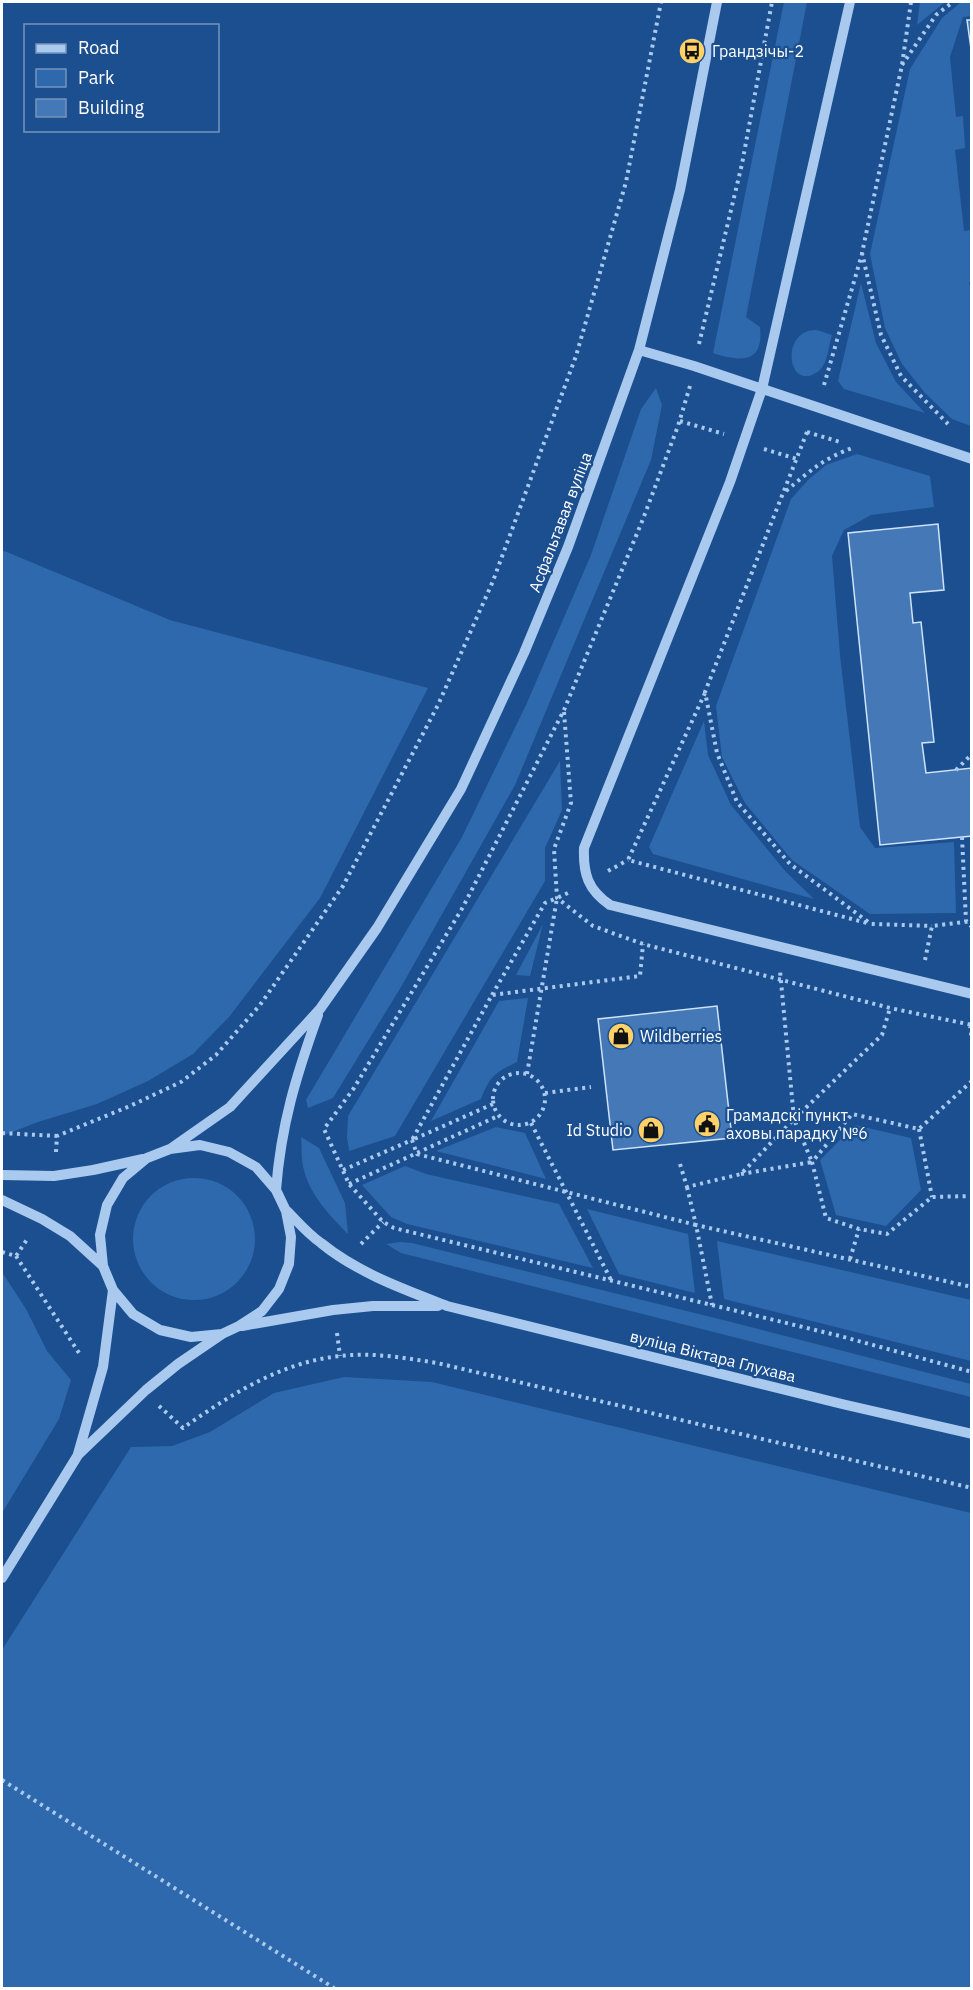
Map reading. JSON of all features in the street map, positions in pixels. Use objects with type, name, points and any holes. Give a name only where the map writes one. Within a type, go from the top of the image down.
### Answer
[{"type":"street","name":"Асфальтавая вуліца","points":[[170,1149],[230,1107],[320,1009],[377,928],[461,789],[524,653],[568,547],[639,350],[680,190],[717,2]]},
{"type":"street","points":[[850,2],[762,389],[730,482],[584,848],[583,867],[597,896],[610,905],[972,994]]},
{"type":"street","points":[[639,350],[694,366],[972,459]]},
{"type":"street","name":"Асфальтавая вуліца","points":[[276,1190],[285,1121],[297,1073],[320,1009]]},
{"type":"street","points":[[2,1175],[54,1176],[147,1158],[170,1149],[200,1145],[230,1152],[256,1167],[276,1190],[286,1211],[291,1237],[289,1264],[279,1289],[262,1311],[222,1334],[146,1389],[78,1455],[2,1578]]},
{"type":"street","points":[[147,1158],[123,1178],[106,1205],[100,1235],[103,1266],[113,1290],[133,1314],[160,1330],[191,1337],[222,1334]]},
{"type":"street","points":[[2,1200],[42,1219],[70,1236],[103,1266]]},
{"type":"street","name":"вуліца Віктара Глухава","points":[[286,1211],[319,1242],[345,1261],[390,1284],[447,1306],[972,1434]]},
{"type":"street","points":[[78,1455],[103,1367],[113,1290]]},
{"type":"street","name":"вуліца Віктара Глухава","points":[[239,1326],[333,1310],[373,1306],[447,1306]]},
{"type":"path","points":[[216,1055],[260,1005],[343,886],[438,705],[493,581],[579,345],[626,182],[661,2]]},
{"type":"path","points":[[772,2],[742,164],[694,366],[680,421],[643,519],[564,710],[462,907],[354,1088],[324,1129],[349,1184],[383,1222],[394,1228],[840,1336],[972,1372]]},
{"type":"path","points":[[911,2],[902,65],[862,253],[881,335],[901,376],[945,423],[954,426]]},
{"type":"path","points":[[902,65],[936,15],[953,2]]},
{"type":"path","points":[[680,421],[728,435]]},
{"type":"path","points":[[807,432],[705,693],[628,860],[871,924],[932,926],[969,921]]},
{"type":"path","points":[[759,447],[798,459]]},
{"type":"path","points":[[785,492],[831,455],[855,447]]},
{"type":"path","points":[[705,693],[717,753],[737,802],[790,864],[871,924]]},
{"type":"path","points":[[527,1074],[557,898],[554,849],[571,803],[564,710]]},
{"type":"path","points":[[956,770],[972,754]]},
{"type":"path","points":[[962,837],[969,921],[972,927]]},
{"type":"path","points":[[417,1154],[412,1140],[545,903],[590,882]]},
{"type":"path","points":[[557,898],[593,926],[643,945],[890,1008],[971,1025],[972,1041]]},
{"type":"path","points":[[920,983],[932,926]]},
{"type":"path","points":[[492,995],[640,975],[643,945]]},
{"type":"path","points":[[781,947],[780,979],[794,1119],[812,1162],[826,1218],[859,1229],[887,1234],[932,1197],[972,1196]]},
{"type":"path","points":[[741,1174],[794,1119],[882,1035],[890,1008]]},
{"type":"path","points":[[518,1073],[527,1074],[541,1084],[545,1093],[543,1110],[531,1123],[513,1125],[498,1116],[493,1104],[496,1087],[501,1080],[518,1073]]},
{"type":"path","points":[[919,1129],[972,1081]]},
{"type":"path","points":[[545,1093],[591,1087]]},
{"type":"path","points":[[343,1170],[493,1104]]},
{"type":"path","points":[[687,1187],[741,1174],[812,1162],[852,1114],[919,1129]]},
{"type":"path","points":[[349,1184],[498,1116]]},
{"type":"path","points":[[531,1123],[612,1281]]},
{"type":"path","points":[[919,1129],[932,1197]]},
{"type":"path","points":[[2,1133],[57,1136]]},
{"type":"path","points":[[417,1154],[696,1225],[972,1287]]},
{"type":"path","points":[[680,1164],[696,1225],[712,1305]]},
{"type":"path","points":[[850,1259],[859,1229]]},
{"type":"path","points":[[16,1256],[80,1355]]},
{"type":"path","points":[[183,1428],[226,1399],[292,1366],[340,1356],[386,1356],[459,1368],[972,1488]]},
{"type":"path","points":[[2,1780],[334,1989]]},
{"type":"green space","points":[[784,2],[807,2],[746,317],[760,327],[760,339],[754,354],[749,357],[733,358],[713,353]]},
{"type":"green space","points":[[920,2],[945,2],[917,25]]},
{"type":"green space","points":[[961,2],[971,2],[971,16],[963,17],[950,57],[956,117],[963,116],[965,148],[955,150],[964,231],[971,230],[972,281],[969,282],[972,304],[971,426],[952,419],[925,393],[902,364],[885,328],[870,254],[910,69],[942,18]]},
{"type":"green space","points":[[861,283],[876,343],[896,382],[925,413],[844,389],[838,381]]},
{"type":"green space","points":[[817,330],[832,335],[825,363],[819,371],[803,376],[793,365],[793,346],[806,332]]},
{"type":"green space","points":[[656,388],[662,405],[651,460],[515,785],[401,987],[333,1098],[308,1108],[306,1100],[462,837],[526,705],[591,555],[641,409]]},
{"type":"green space","points":[[857,454],[930,476],[934,507],[871,515],[844,530],[832,556],[840,655],[860,827],[875,848],[954,842],[956,913],[870,914],[792,860],[745,803],[722,757],[716,706],[791,499],[826,465]]},
{"type":"green space","points":[[2,550],[170,620],[428,688],[320,898],[229,1017],[193,1054],[148,1081],[97,1104],[2,1136]]},
{"type":"green space","points":[[704,721],[708,755],[731,805],[786,872],[814,899],[653,854],[649,847]]},
{"type":"green space","points":[[560,761],[562,810],[545,848],[545,881],[395,1136],[349,1151],[348,1116]]},
{"type":"green space","points":[[543,924],[530,976],[516,975]]},
{"type":"green space","points":[[528,998],[517,1062],[494,1076],[481,1099],[431,1121],[499,1001]]},
{"type":"green space","points":[[855,1125],[911,1138],[921,1190],[886,1226],[836,1215],[820,1160]]},
{"type":"green space","points":[[496,1127],[525,1133],[546,1179],[436,1151]]},
{"type":"green space","points":[[301,1137],[319,1148],[345,1203],[348,1234],[327,1212],[310,1185],[303,1166]]},
{"type":"green space","points":[[405,1166],[426,1174],[559,1204],[593,1268],[407,1224],[391,1217],[362,1185]]},
{"type":"green space","points":[[194,1178],[217,1183],[237,1196],[250,1216],[255,1239],[250,1262],[237,1282],[217,1295],[194,1300],[171,1295],[151,1282],[138,1262],[133,1239],[138,1216],[151,1196],[171,1183]]},
{"type":"green space","points":[[587,1209],[688,1234],[695,1293],[619,1274]]},
{"type":"green space","points":[[717,1241],[971,1300],[971,1361],[724,1299]]},
{"type":"green space","points":[[412,1243],[731,1322],[971,1384],[971,1397],[401,1253],[386,1244]]},
{"type":"green space","points":[[2,1272],[26,1309],[47,1351],[71,1380],[59,1419],[2,1513]]},
{"type":"green space","points":[[344,1377],[432,1382],[971,1513],[971,1988],[2,1988],[2,1650],[131,1447],[172,1446],[210,1432],[274,1393]]},
{"type":"building","points":[[967,20],[972,20],[972,56]]},
{"type":"building","points":[[938,524],[944,590],[910,593],[913,623],[921,622],[934,742],[922,743],[926,773],[972,768],[972,836],[880,845],[848,533]]},
{"type":"building","points":[[717,1006],[732,1138],[613,1150],[598,1019]]},
{"type":"place","name":"Грандзічы-2","points":[[692,51]]},
{"type":"place","name":"Wildberries","points":[[621,1036]]},
{"type":"place","name":"Грамадскі пункт аховы парадку №6","points":[[707,1124]]},
{"type":"place","name":"Id Studio","points":[[651,1130]]}]
